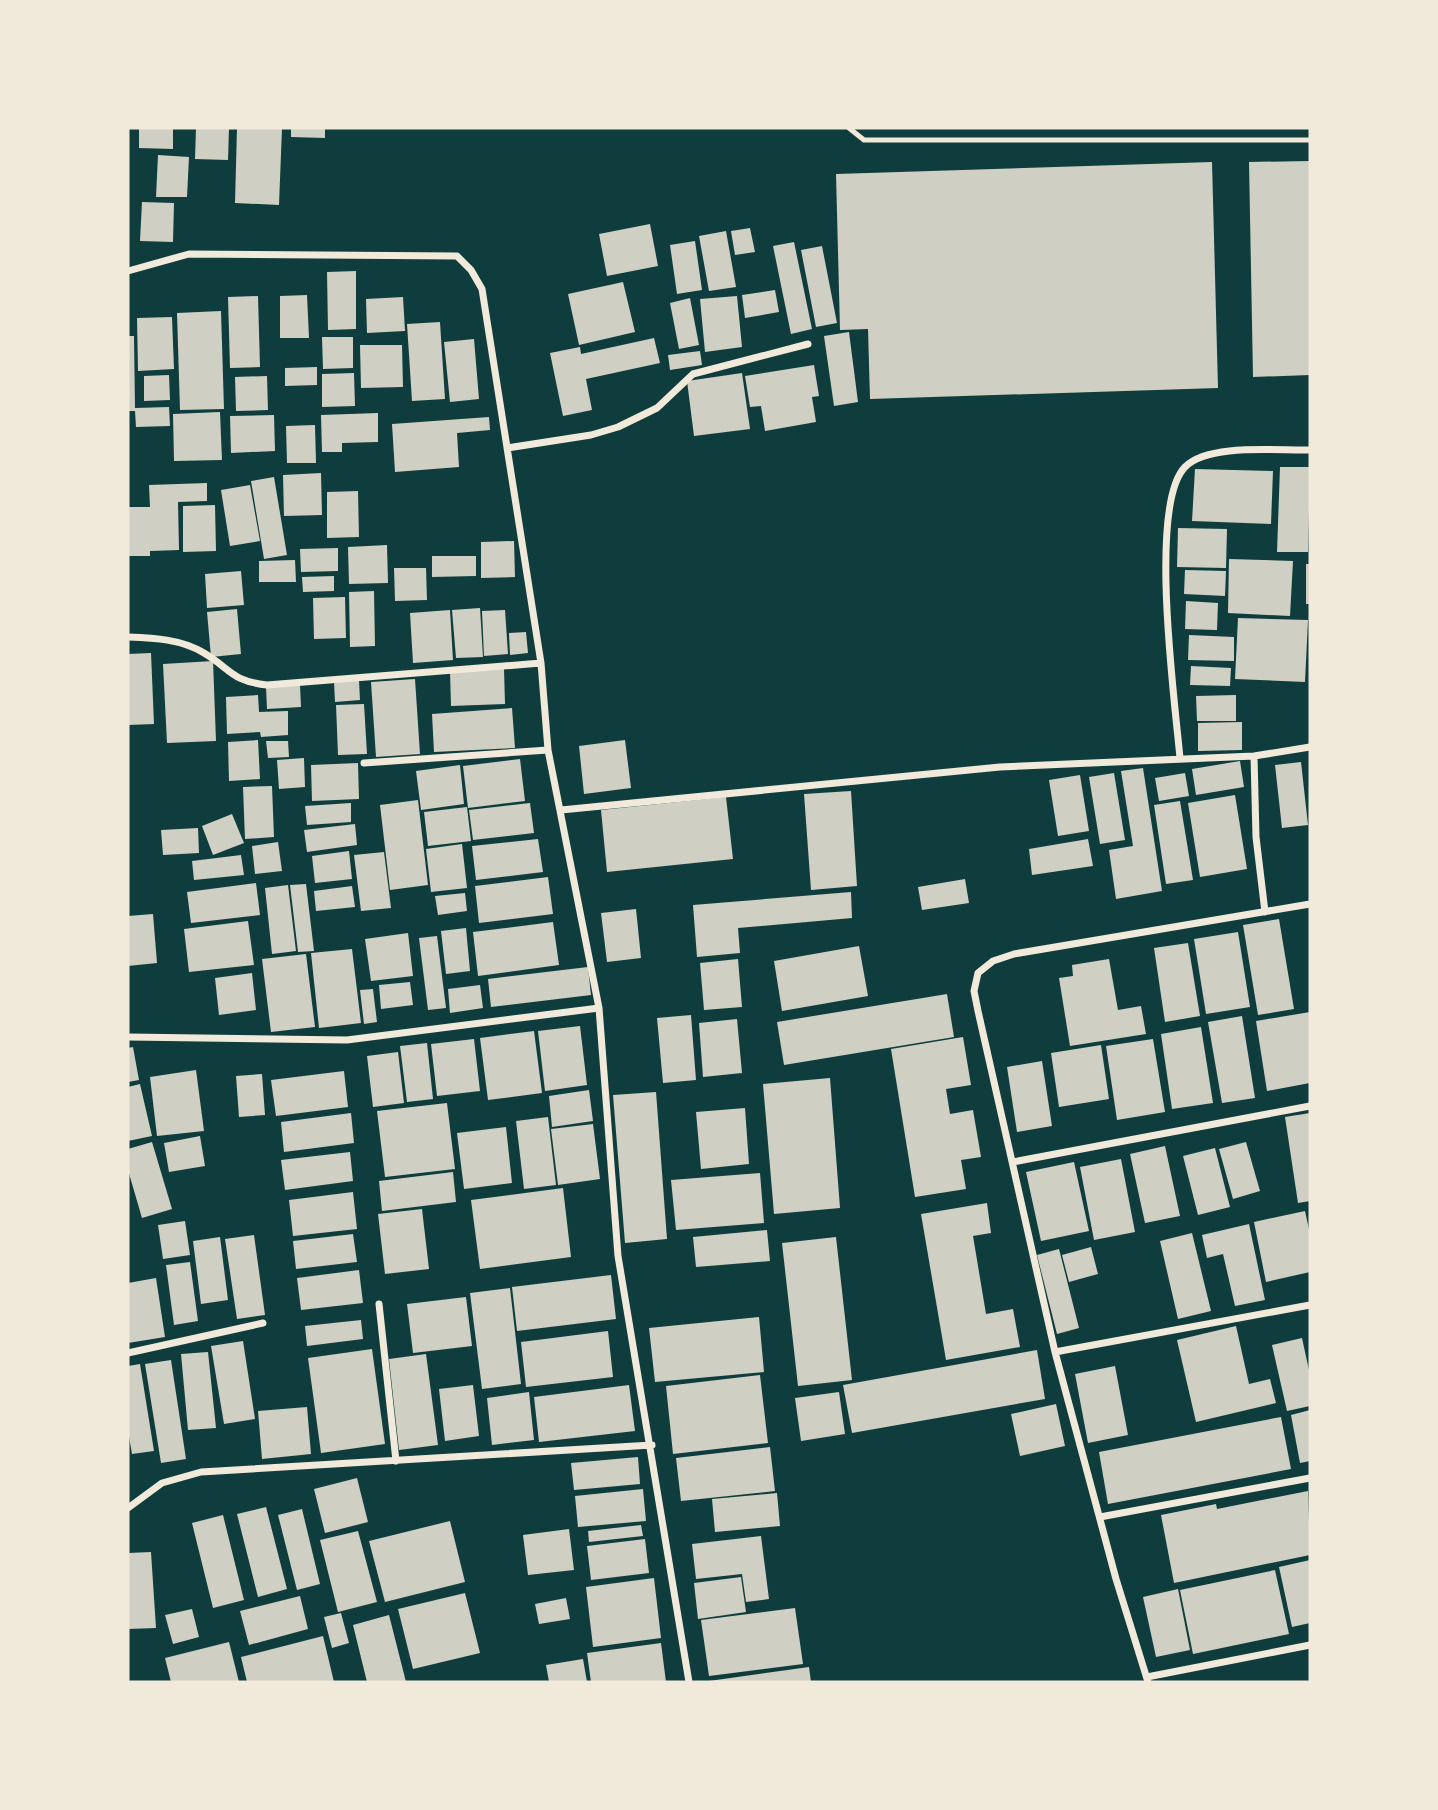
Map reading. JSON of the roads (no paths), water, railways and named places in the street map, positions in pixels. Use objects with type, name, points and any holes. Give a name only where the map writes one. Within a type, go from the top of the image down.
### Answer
[{"type":"street","points":[[128,271],[190,254],[457,256],[471,270],[482,289],[541,663],[548,750],[599,1007],[618,1256],[652,1445],[689,1682]]},
{"type":"street","points":[[507,448],[591,435],[618,427],[657,408],[693,374],[808,344]]},
{"type":"street","points":[[1180,758],[1167,604],[1168,508],[1173,490],[1185,467],[1203,456],[1232,451],[1310,450]]},
{"type":"street","points":[[128,637],[159,638],[185,644],[205,653],[245,682],[267,685],[541,663]]},
{"type":"street","points":[[561,810],[1000,767],[1254,756],[1310,747]]},
{"type":"street","points":[[364,763],[548,750]]},
{"type":"street","points":[[1254,756],[1256,837],[1265,912]]},
{"type":"street","points":[[1310,904],[1013,954],[993,961],[978,973],[974,992],[1055,1352],[1147,1679],[1310,1645]]},
{"type":"street","points":[[128,1037],[347,1040],[599,1007]]},
{"type":"street","points":[[1013,1161],[1310,1106]]},
{"type":"street","points":[[379,1304],[396,1461]]},
{"type":"street","points":[[1055,1352],[1310,1305]]},
{"type":"street","points":[[128,1353],[263,1323]]},
{"type":"street","points":[[128,1508],[162,1483],[201,1472],[652,1445]]},
{"type":"street","points":[[1100,1517],[1310,1478]]},
{"type":"lane","points":[[849,128],[864,139],[1310,140]]}]
